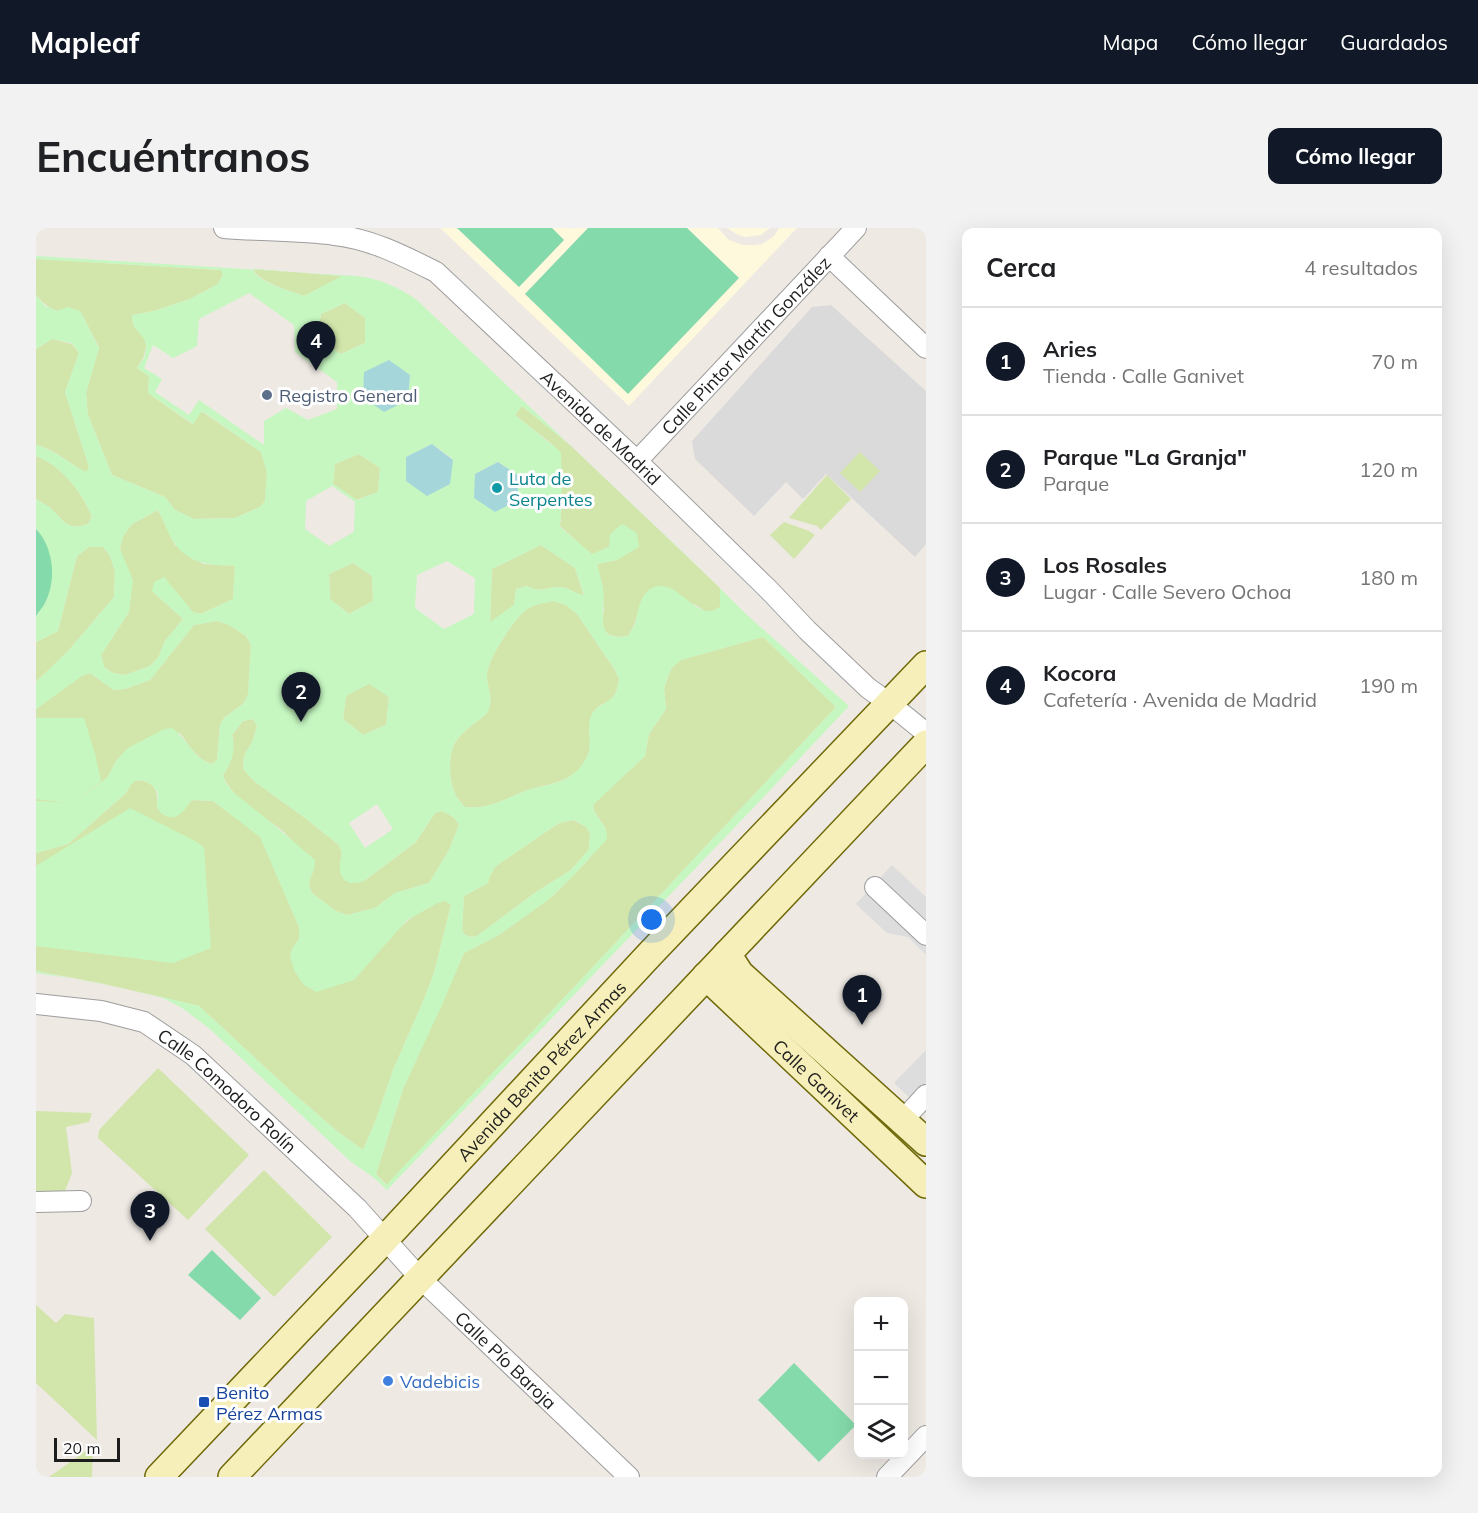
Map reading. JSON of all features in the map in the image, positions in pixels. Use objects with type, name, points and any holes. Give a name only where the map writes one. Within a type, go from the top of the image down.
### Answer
[{"type":"street","name":"Avenida de Madrid","points":[[224,228],[335,235],[358,233],[436,272],[636,461],[868,688],[926,733]]},
{"type":"street","name":"Calle Pintor Martín González","points":[[636,461],[856,228]]},
{"type":"street","points":[[829,256],[926,348]]},
{"type":"street","name":"Avenida Benito Pérez Armas","points":[[159,1477],[385,1239],[643,961],[926,665]]},
{"type":"street","points":[[232,1477],[926,744]]},
{"type":"street","points":[[875,887],[926,935]]},
{"type":"street","name":"Calle Ganivet","points":[[727,954],[740,974],[926,1142]]},
{"type":"street","name":"Calle Ganivet","points":[[706,976],[926,1184]]},
{"type":"street","name":"Calle Comodoro Rolín","points":[[36,1004],[101,1011],[144,1022],[193,1055],[357,1208],[385,1239]]},
{"type":"street","points":[[882,1142],[926,1095]]},
{"type":"street","points":[[36,1202],[81,1201]]},
{"type":"street","name":"Calle Pío Baroja","points":[[385,1239],[420,1278],[629,1477]]},
{"type":"street","points":[[886,1477],[926,1436]]},
{"type":"shaded area","points":[[440,228],[457,228],[519,287],[564,240],[552,228],[588,228],[525,294],[739,278],[687,228],[718,228],[729,240],[743,245],[755,245],[762,244],[774,236],[779,228],[797,228],[629,406]]},
{"type":"shaded area","points":[[727,228],[770,228],[761,235],[746,237]]},
{"type":"shaded area","points":[[831,305],[926,391],[926,544],[915,557],[826,474],[803,499],[786,482],[754,516],[695,459],[692,441],[812,307]]},
{"type":"shaded area","points":[[892,865],[926,897],[926,955],[908,937],[887,933],[856,904]]},
{"type":"shaded area","points":[[926,1050],[926,1113],[894,1083]]},
{"type":"green space","points":[[457,228],[552,228],[564,240],[519,287]]},
{"type":"green space","points":[[588,228],[687,228],[739,278],[628,394],[525,294]]},
{"type":"green space","points":[[36,256],[253,270],[256,275],[268,283],[304,296],[342,276],[288,272],[364,277],[403,291],[417,300],[570,445],[522,406],[515,415],[561,452],[560,527],[592,554],[609,547],[610,534],[622,524],[637,533],[639,547],[617,560],[597,564],[604,597],[603,623],[609,635],[628,636],[635,624],[643,597],[657,586],[672,589],[700,609],[709,611],[720,607],[720,588],[849,706],[387,1190],[350,1161],[210,1029],[182,1008],[163,998],[130,990],[150,994],[199,1006],[293,1093],[338,1132],[363,1150],[393,1070],[434,973],[451,905],[445,901],[438,903],[407,920],[354,980],[316,992],[304,985],[295,972],[290,957],[299,939],[299,927],[260,837],[213,801],[192,800],[178,816],[166,816],[157,806],[158,796],[155,789],[145,781],[137,781],[68,844],[36,853],[36,801],[66,803],[36,799],[36,718],[84,718],[101,781],[77,800],[107,778],[116,761],[128,748],[164,729],[172,728],[178,732],[200,758],[212,764],[217,760],[220,725],[224,718],[244,703],[248,694],[251,645],[246,636],[229,625],[217,621],[194,625],[150,680],[125,689],[114,690],[90,673],[82,676],[36,709],[36,682],[69,650],[114,597],[115,571],[110,556],[103,547],[89,547],[77,556],[58,631],[36,642],[36,616],[47,600],[40,534],[36,529],[36,499],[70,525],[88,524],[92,517],[83,498],[63,473],[36,456],[36,445],[86,472],[89,467],[65,392],[79,353],[72,343],[52,339],[36,349],[36,295],[45,306],[57,311],[68,307],[80,311],[99,348],[86,393],[88,415],[112,475],[165,497],[175,510],[194,519],[235,518],[260,507],[265,501],[267,472],[261,452],[202,411],[193,424],[148,393],[149,376],[137,368],[145,356],[146,346],[145,340],[133,325],[132,315],[154,311],[190,299],[218,284],[223,275],[221,270],[36,259]],"holes":[[[249,293],[294,325],[295,352],[337,382],[337,409],[308,420],[286,408],[264,421],[264,445],[199,400],[189,415],[155,392],[162,379],[144,368],[153,345],[173,358],[197,346],[199,319]],[[345,303],[365,318],[365,343],[341,354],[317,339],[321,314]],[[432,444],[453,459],[406,457]],[[359,454],[380,468],[378,492],[357,500],[333,484],[335,464]],[[498,462],[519,476],[475,474]],[[332,486],[355,502],[354,532],[329,546],[305,529],[306,501]],[[158,510],[173,540],[187,556],[210,564],[235,566],[233,599],[201,614],[193,612],[164,577],[154,582],[152,591],[183,619],[165,641],[158,658],[150,666],[125,675],[113,673],[104,667],[101,655],[129,612],[133,580],[120,549],[123,536],[132,524]],[[541,545],[575,568],[584,595],[560,587],[538,590],[527,586],[516,589],[514,605],[490,622],[492,569]],[[447,561],[475,578],[474,614],[444,629],[415,608],[417,575]],[[353,563],[372,576],[373,601],[349,614],[330,599],[329,574]],[[553,601],[566,605],[577,614],[615,670],[619,679],[616,691],[611,699],[592,714],[589,724],[588,755],[574,774],[559,782],[531,789],[491,804],[465,807],[456,796],[452,784],[450,762],[453,747],[460,736],[485,715],[490,707],[488,668],[503,639],[527,609]],[[763,637],[836,707],[386,1185],[376,1174],[403,1089],[464,953],[499,935],[548,900],[607,839],[606,829],[594,811],[593,805],[645,756],[649,734],[666,709],[664,688],[671,669],[681,660]],[[369,684],[389,697],[386,725],[363,735],[343,719],[346,696]],[[253,719],[257,726],[253,740],[244,756],[243,769],[255,782],[339,845],[342,853],[340,873],[344,880],[350,883],[364,881],[416,842],[435,813],[442,811],[452,816],[459,825],[449,850],[429,883],[395,893],[375,908],[347,915],[336,911],[313,894],[309,887],[315,860],[233,792],[226,783],[223,775],[231,761],[234,745],[232,735],[243,721]],[[377,804],[393,829],[365,848],[349,823]],[[574,820],[585,826],[590,833],[589,849],[571,870],[536,892],[477,936],[470,937],[464,934],[462,929],[464,896],[488,883],[496,866],[559,823]]]},
{"type":"green space","points":[[36,259],[221,270],[223,275],[218,284],[190,299],[154,311],[132,315],[133,325],[145,339],[146,346],[144,356],[137,368],[149,376],[148,393],[192,424],[201,411],[261,452],[267,472],[265,501],[260,507],[235,518],[194,519],[175,510],[165,497],[112,475],[88,415],[86,393],[99,347],[80,311],[55,310],[36,295]]},
{"type":"green space","points":[[253,269],[343,276],[304,296],[268,282],[256,274]]},
{"type":"green space","points":[[345,303],[365,318],[365,343],[341,354],[317,339],[321,314]]},
{"type":"green space","points":[[52,339],[72,344],[79,353],[65,392],[89,467],[87,473],[56,453],[36,445],[36,349]]},
{"type":"green space","points":[[522,406],[570,445],[720,588],[720,607],[713,611],[705,611],[696,605],[644,595],[628,636],[619,637],[605,631],[602,622],[604,608],[597,564],[617,560],[609,547],[592,555],[560,526],[562,502],[552,444],[515,415]]},
{"type":"green space","points":[[571,446],[685,554],[706,575]]},
{"type":"green space","points":[[860,452],[880,471],[860,492],[840,473]]},
{"type":"green space","points":[[359,454],[380,468],[378,492],[356,500],[333,484],[335,464]]},
{"type":"green space","points":[[36,456],[63,473],[77,489],[92,517],[88,524],[74,526],[65,523],[49,507],[36,499]]},
{"type":"green space","points":[[827,475],[851,499],[821,530],[817,526],[789,518]]},
{"type":"green space","points":[[158,510],[175,545],[203,564],[235,566],[233,599],[201,614],[152,591],[183,619],[165,641],[158,658],[150,666],[125,675],[113,673],[104,667],[101,655],[129,612],[120,549],[123,536],[132,524]]},
{"type":"green space","points":[[784,522],[815,535],[794,559],[770,535]]},
{"type":"green space","points":[[36,529],[42,536],[50,554],[52,573],[45,603],[36,616]]},
{"type":"green space","points":[[541,545],[575,568],[584,596],[560,587],[537,590],[527,586],[516,589],[514,605],[490,623],[492,569]]},
{"type":"green space","points":[[89,547],[103,547],[110,556],[115,571],[114,597],[69,650],[36,682],[36,642],[58,631],[77,556]]},
{"type":"green space","points":[[353,563],[372,576],[373,601],[349,614],[330,599],[329,574]]},
{"type":"green space","points":[[553,601],[566,605],[577,614],[615,670],[619,679],[617,689],[611,699],[597,708],[592,716],[590,749],[582,765],[574,774],[558,782],[491,804],[465,807],[455,794],[452,784],[450,762],[454,744],[463,733],[485,715],[490,707],[488,668],[509,629],[527,609]]},
{"type":"green space","points":[[217,621],[229,625],[246,636],[251,645],[248,694],[244,703],[224,718],[220,725],[217,760],[212,764],[202,759],[180,733],[116,761],[107,778],[71,804],[36,801],[36,709],[82,675],[90,673],[114,690],[125,689],[150,680],[194,625]]},
{"type":"green space","points":[[763,637],[836,707],[387,1185],[376,1174],[403,1089],[464,953],[499,935],[555,894],[590,858],[606,829],[594,811],[593,804],[645,756],[649,734],[666,709],[664,688],[671,669],[680,660]]},
{"type":"green space","points":[[369,683],[389,697],[386,725],[363,735],[343,719],[346,696]]},
{"type":"green space","points":[[253,719],[257,725],[253,740],[244,756],[243,769],[255,782],[339,845],[342,853],[340,862],[364,881],[416,842],[435,813],[442,811],[454,818],[459,825],[449,850],[429,883],[395,893],[375,908],[347,915],[336,911],[313,894],[309,887],[314,869],[296,845],[284,832],[233,792],[223,775],[232,756],[232,735],[243,721]]},
{"type":"green space","points":[[138,780],[149,783],[155,788],[157,808],[192,800],[213,801],[260,836],[299,927],[299,939],[292,949],[354,980],[405,923],[418,913],[445,900],[451,905],[434,973],[393,1070],[363,1150],[338,1132],[293,1093],[199,1006],[36,971],[36,853],[68,844],[126,793],[131,783]]},
{"type":"green space","points":[[130,808],[197,842],[204,848],[211,948],[173,963],[36,946],[36,866]]},
{"type":"green space","points":[[573,820],[585,826],[590,833],[589,849],[571,870],[536,892],[477,936],[470,937],[464,934],[462,929],[464,896],[488,883],[489,876],[496,866],[559,823]]},
{"type":"green space","points":[[36,971],[74,979],[36,973]]},
{"type":"green space","points":[[158,1068],[249,1155],[188,1220],[98,1138],[99,1130]]},
{"type":"green space","points":[[36,1111],[92,1113],[89,1122],[66,1127],[72,1173],[65,1191],[36,1191]]},
{"type":"green space","points":[[264,1170],[332,1237],[274,1297],[205,1229]]},
{"type":"green space","points":[[212,1250],[261,1298],[240,1320],[188,1275]]},
{"type":"green space","points":[[36,1305],[56,1323],[65,1314],[94,1318],[97,1440],[36,1383]]},
{"type":"green space","points":[[794,1363],[854,1423],[854,1427],[819,1462],[758,1400]]},
{"type":"green space","points":[[93,1446],[92,1477],[49,1477]]},
{"type":"water","points":[[389,360],[410,375],[408,400],[384,412],[363,397],[364,372]]},
{"type":"water","points":[[432,444],[453,460],[450,484],[427,496],[406,481],[406,457]]},
{"type":"water","points":[[498,462],[519,476],[517,501],[495,512],[474,498],[475,474]]},
{"type":"place","name":"Kocora","points":[[316,371]]},
{"type":"place","name":"Registro General","points":[[267,395]]},
{"type":"place","name":"Luta de Serpentes","points":[[497,488]]},
{"type":"place","name":"Parque \"La Granja\"","points":[[301,722]]},
{"type":"place","name":"Aries","points":[[862,1025]]},
{"type":"place","name":"Los Rosales","points":[[150,1241]]},
{"type":"place","name":"Vadebicis","points":[[388,1381]]},
{"type":"place","name":"Benito Pérez Armas","points":[[204,1402]]}]
